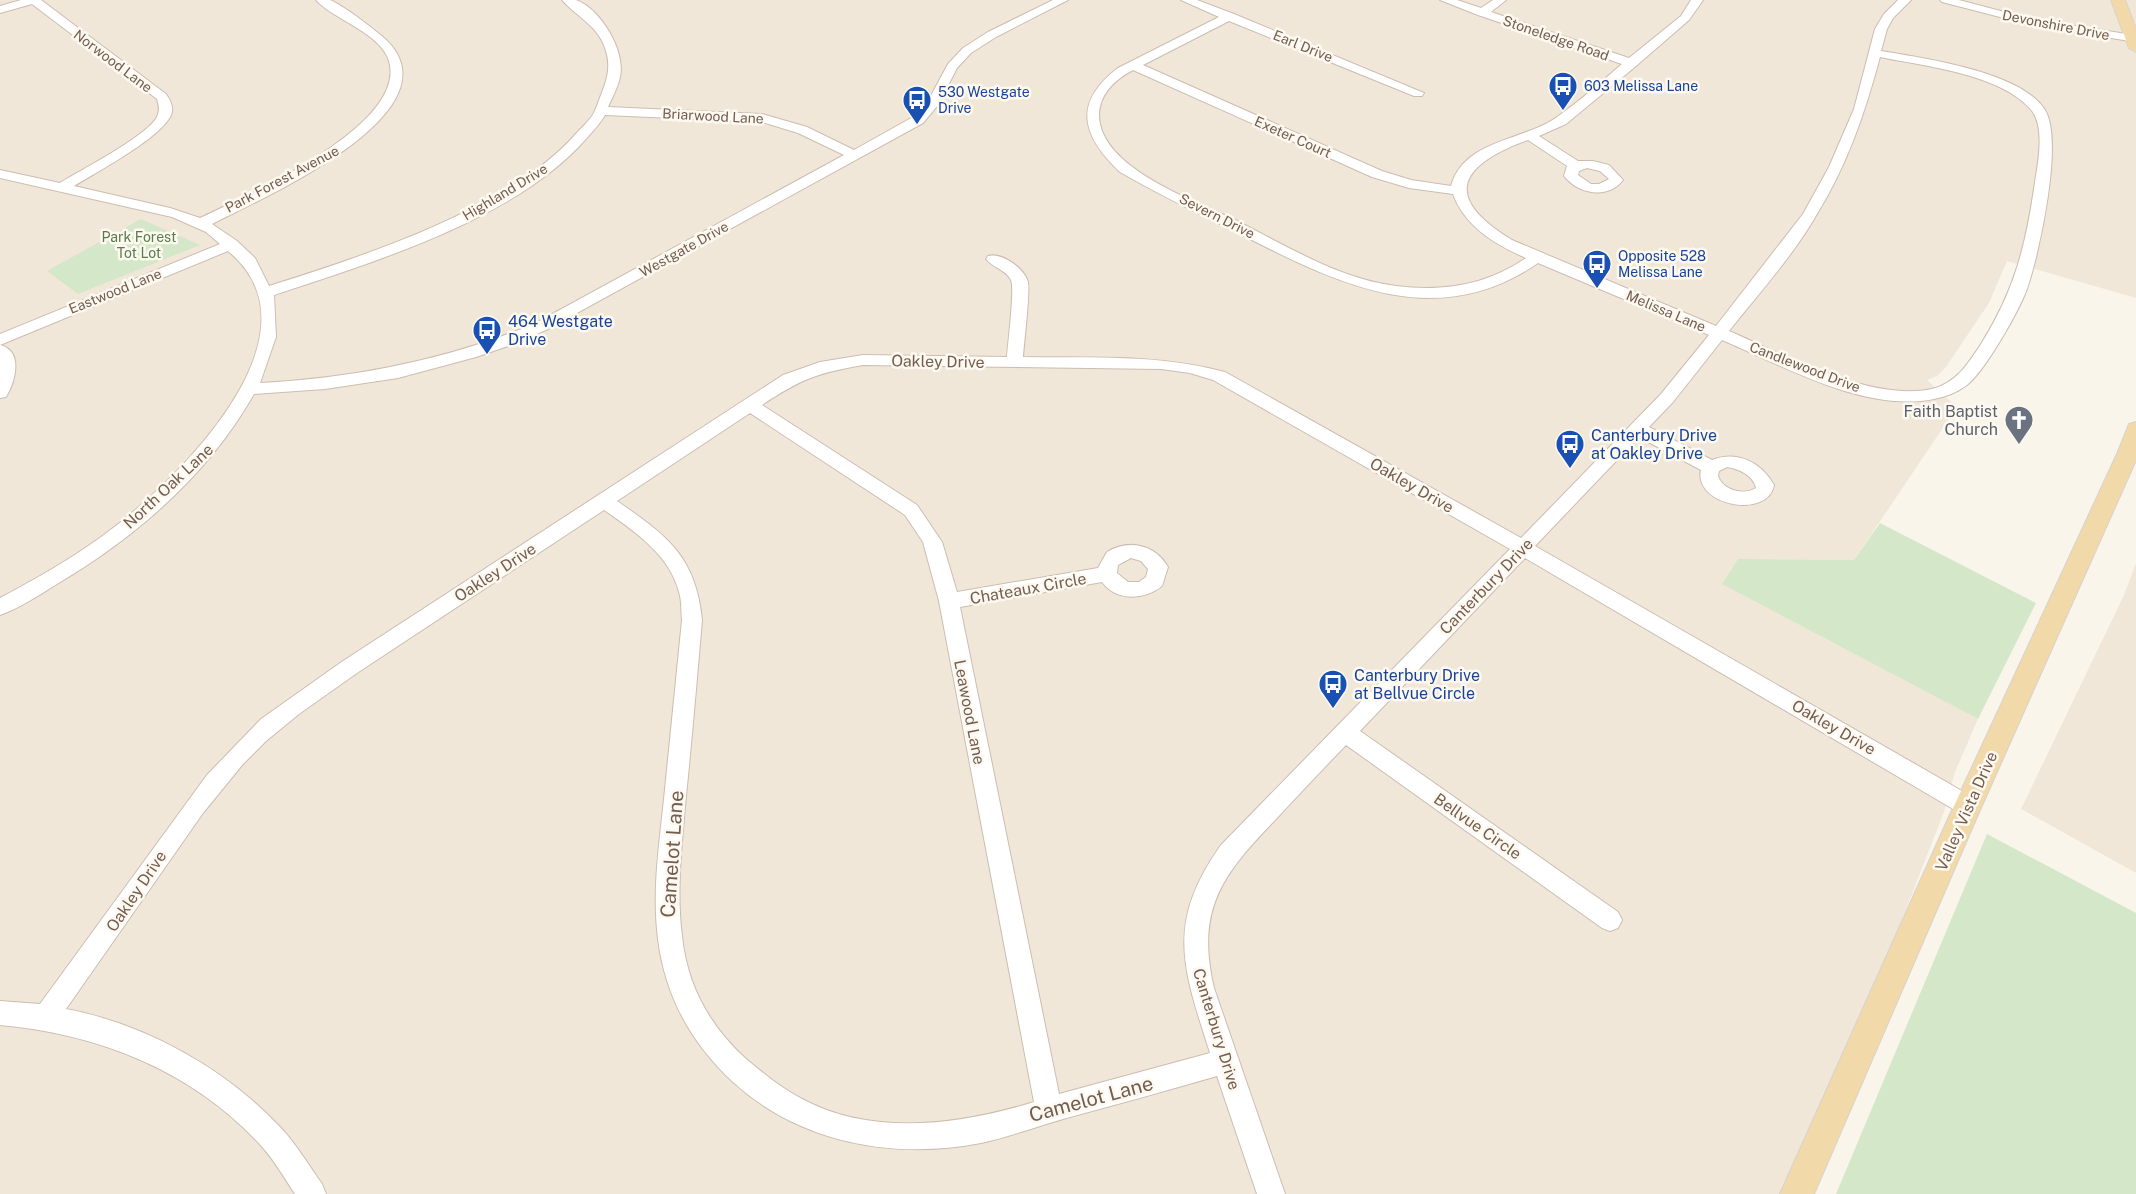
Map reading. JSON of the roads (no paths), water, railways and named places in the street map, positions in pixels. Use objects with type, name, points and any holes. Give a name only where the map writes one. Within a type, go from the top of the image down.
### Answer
[{"type":"main road","points":[[2118,0],[2134,43]]},
{"type":"main road","name":"Valley Vista Drive","points":[[1797,1194],[1968,806],[2128,454],[2136,429]]},
{"type":"street","points":[[0,10],[33,0]]},
{"type":"street","name":"Norwood Lane","points":[[33,0],[162,97],[166,103],[166,114],[148,134],[62,188]]},
{"type":"street","name":"Park Forest Avenue","points":[[200,224],[344,146],[375,121],[395,91],[398,74],[391,52],[322,0]]},
{"type":"street","name":"Highland Drive","points":[[266,292],[420,238],[483,208],[529,180],[566,152],[600,111],[613,79],[612,48],[597,23],[580,7],[568,0]]},
{"type":"street","name":"Westgate Drive","points":[[250,389],[356,381],[395,374],[478,353],[511,341],[588,302],[918,120],[931,109],[950,68],[966,51],[1062,0]]},
{"type":"street","name":"Earl Drive","points":[[1187,0],[1418,93]]},
{"type":"street","name":"Stoneledge Road","points":[[1446,0],[1632,63]]},
{"type":"street","points":[[1482,13],[1500,0]]},
{"type":"street","points":[[1459,191],[1462,174],[1471,163],[1497,147],[1530,136],[1561,121],[1685,18],[1697,0]]},
{"type":"street","name":"Canterbury Drive","points":[[1271,1194],[1201,987],[1197,965],[1196,933],[1203,893],[1212,875],[1229,852],[1667,398],[1719,333],[1810,215],[1836,167],[1860,109],[1888,16],[1905,0]]},
{"type":"street","name":"Devonshire Drive","points":[[1946,0],[2000,15],[2134,43]]},
{"type":"street","points":[[2000,15],[2005,0]]},
{"type":"street","name":"Severn Drive","points":[[1230,16],[1133,65],[1108,83],[1093,106],[1092,118],[1099,142],[1113,159],[1140,178],[1323,270],[1373,286],[1396,290],[1439,292],[1486,285],[1512,276],[1537,257]]},
{"type":"street","name":"Candlewood Drive","points":[[1719,333],[1844,385],[1889,395],[1911,396],[1936,393],[1951,388],[1969,374],[2019,291],[2031,252],[2040,201],[2044,162],[2044,122],[2040,111],[2018,94],[1983,77],[1875,53]]},
{"type":"street","name":"Exeter Court","points":[[1133,65],[1377,174],[1409,184],[1459,191]]},
{"type":"street","name":"Briarwood Lane","points":[[600,111],[748,116],[773,119],[807,130],[853,156]]},
{"type":"street","points":[[1530,136],[1576,166]]},
{"type":"street","name":"North Oak Lane","points":[[0,174],[165,211],[200,224],[232,244],[261,278],[270,315],[263,359],[250,389],[235,416],[212,445],[140,516],[91,553],[0,608]]},
{"type":"street","name":"Melissa Lane","points":[[1459,191],[1470,213],[1489,232],[1537,257],[1719,333]]},
{"type":"street","name":"Eastwood Lane","points":[[0,340],[45,319],[232,244]]},
{"type":"street","points":[[993,260],[1012,270],[1020,282],[1015,362]]},
{"type":"street","points":[[0,350],[8,362],[8,372],[0,393]]},
{"type":"street","name":"Oakley Drive","points":[[45,1018],[104,937],[167,844],[224,772],[258,735],[288,710],[603,500],[795,376],[834,363],[862,360],[1161,364],[1191,368],[1218,376],[1237,384],[1968,806]]},
{"type":"street","name":"Leawood Lane","points":[[750,405],[910,510],[927,528],[935,544],[949,601],[1049,1110]]},
{"type":"street","points":[[1638,429],[1711,466]]},
{"type":"street","name":"Camelot Lane","points":[[603,500],[665,550],[677,564],[688,590],[692,620],[667,882],[666,922],[669,948],[684,1000],[705,1034],[732,1065],[774,1099],[812,1117],[867,1133],[911,1137],[971,1131],[1225,1061]]},
{"type":"street","name":"Chateaux Circle","points":[[949,601],[1107,574]]},
{"type":"street","name":"Bellvue Circle","points":[[1345,732],[1610,920]]},
{"type":"street","points":[[0,1013],[81,1025],[154,1050],[188,1069],[219,1090],[273,1138],[312,1194]]},
{"type":"place","name":"603 Melissa Lane","points":[[1563,112]]},
{"type":"place","name":"530 Westgate Drive","points":[[917,126]]},
{"type":"place","name":"Opposite 528 Melissa Lane","points":[[1597,290]]},
{"type":"place","name":"464 Westgate Drive","points":[[487,356]]},
{"type":"place","name":"Faith Baptist Church","points":[[2019,446]]},
{"type":"place","name":"Canterbury Drive at Oakley Drive","points":[[1570,470]]},
{"type":"place","name":"Canterbury Drive at Bellvue Circle","points":[[1333,710]]},
{"type":"park label","name":"Park Forest Tot Lot","points":[[139,246]]}]
